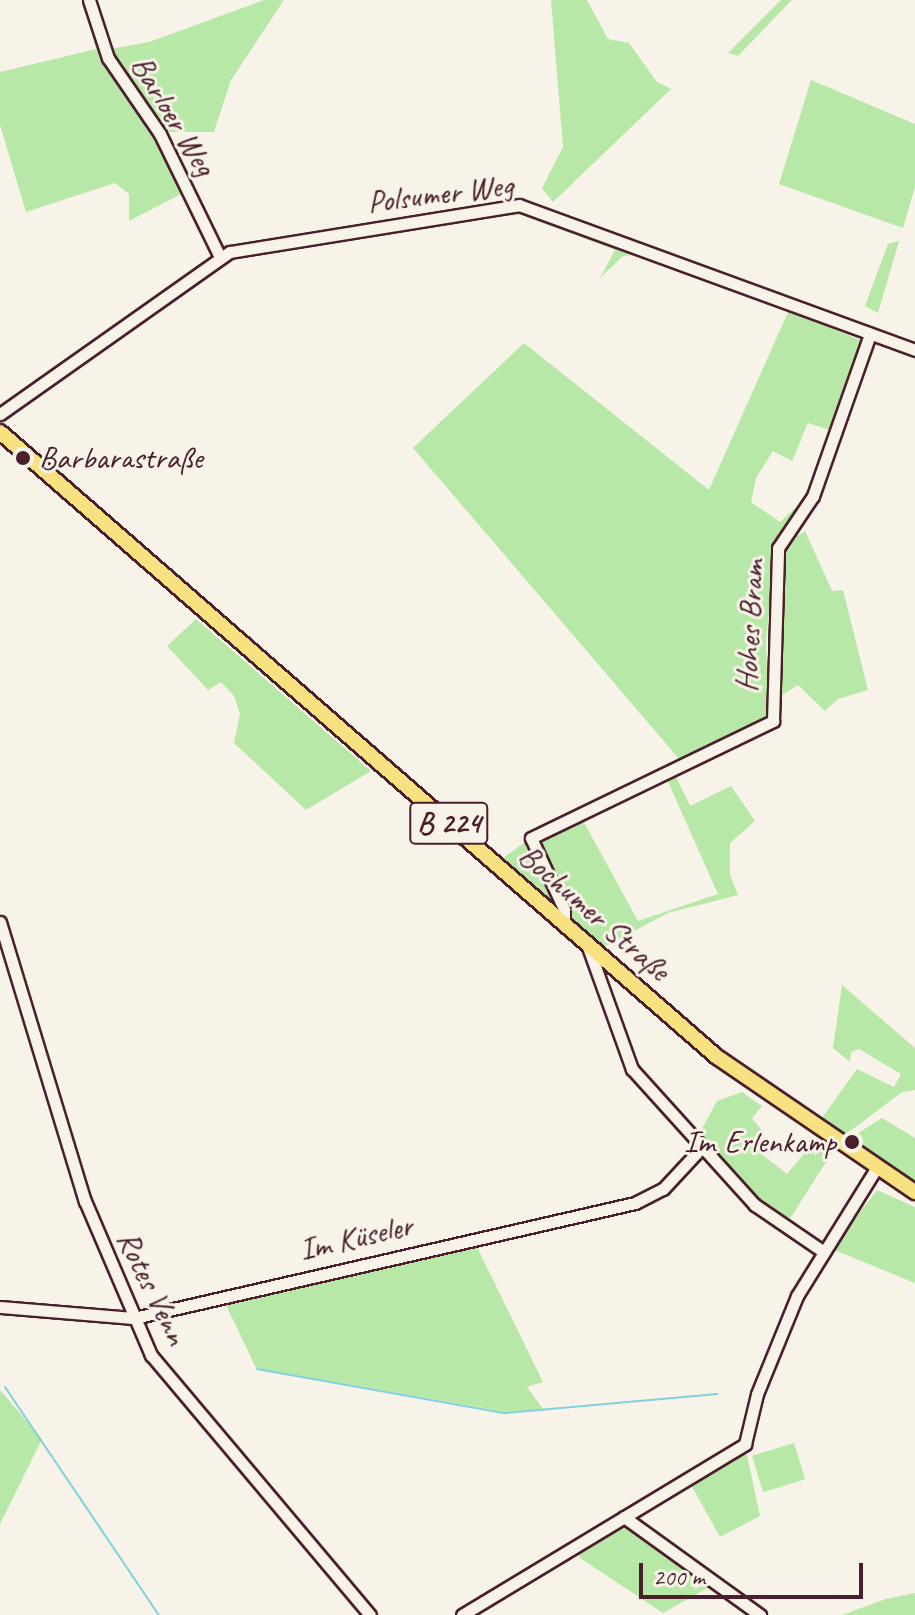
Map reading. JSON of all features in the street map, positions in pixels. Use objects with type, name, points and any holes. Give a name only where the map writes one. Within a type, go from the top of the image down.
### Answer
[{"type":"main road","name":"Bochumer Straße","points":[[0,432],[717,1057],[915,1192]]},
{"type":"street","name":"Barloer Weg","points":[[89,0],[101,46],[160,134],[220,257]]},
{"type":"street","name":"Polsumer Weg","points":[[0,414],[220,257],[519,205],[915,350]]},
{"type":"street","name":"Hohes Bram","points":[[564,924],[564,909],[531,838],[773,721],[778,548],[813,496],[870,334]]},
{"type":"street","name":"Rotes Venn","points":[[0,922],[85,1201],[151,1355],[370,1615]]},
{"type":"street","points":[[587,944],[632,1069],[755,1205],[824,1252]]},
{"type":"street","name":"Im Küseler","points":[[0,1307],[134,1318],[635,1203],[663,1189],[702,1147]]},
{"type":"street","points":[[462,1615],[745,1444],[757,1394],[792,1309],[877,1167]]},
{"type":"street","points":[[624,1517],[760,1615]]},
{"type":"green space","points":[[82,0],[99,47],[185,192],[129,221],[129,194],[115,183],[26,212],[0,125],[0,72],[96,49]]},
{"type":"green space","points":[[264,0],[284,0],[231,80],[214,132],[164,132],[110,49],[149,42]]},
{"type":"green space","points":[[551,0],[587,0],[608,39],[629,43],[657,82],[671,89],[553,202],[542,188],[563,147]]},
{"type":"green space","points":[[781,0],[792,0],[738,56],[728,53]]},
{"type":"green space","points":[[811,80],[915,124],[915,187],[903,228],[779,184]]},
{"type":"green space","points":[[525,208],[641,254],[623,256],[600,278],[615,250],[521,215],[462,217]]},
{"type":"green space","points":[[899,241],[878,313],[865,306],[888,244]]},
{"type":"green space","points":[[789,310],[865,342],[833,431],[808,423],[792,461],[773,451],[756,478],[751,502],[780,522],[812,492],[777,543],[766,639],[768,718],[680,760],[413,448],[524,343],[709,490]]},
{"type":"green space","points":[[805,531],[832,591],[843,590],[868,690],[838,699],[825,711],[798,685],[776,699],[783,545]]},
{"type":"green space","points":[[196,619],[371,771],[306,810],[234,743],[240,714],[234,696],[221,682],[208,690],[167,646]]},
{"type":"green space","points":[[675,774],[690,806],[731,786],[755,821],[730,843],[730,875],[738,895],[668,913],[600,949],[568,922],[534,839],[580,815],[638,921],[718,894],[666,777]]},
{"type":"green space","points":[[525,842],[557,898],[560,912],[499,861]]},
{"type":"green space","points":[[842,985],[915,1048],[915,1090],[902,1092],[841,1138],[820,1121],[857,1069],[894,1087],[901,1074],[859,1049],[851,1052],[850,1062],[833,1048]]},
{"type":"green space","points":[[742,1092],[762,1106],[752,1118],[763,1132],[753,1147],[787,1174],[816,1139],[833,1151],[791,1217],[784,1219],[759,1200],[699,1134],[717,1101]]},
{"type":"green space","points":[[882,1118],[915,1138],[915,1182],[850,1138]]},
{"type":"green space","points":[[877,1190],[915,1207],[915,1283],[832,1249]]},
{"type":"green space","points":[[475,1243],[543,1382],[527,1387],[543,1409],[506,1412],[256,1368],[225,1303]]},
{"type":"green space","points":[[0,1390],[42,1439],[0,1524]]},
{"type":"green space","points":[[794,1443],[805,1479],[763,1492],[752,1456]]},
{"type":"green space","points":[[739,1454],[747,1455],[760,1516],[720,1537],[690,1483]]},
{"type":"green space","points":[[625,1523],[711,1586],[663,1613],[580,1558],[578,1552]]},
{"type":"green space","points":[[915,1593],[915,1615],[842,1615],[886,1599]]},
{"type":"waterway","points":[[257,1369],[505,1413],[717,1394]]},
{"type":"waterway","points":[[5,1387],[159,1615]]},
{"type":"place","name":"Barbarastraße","points":[[23,458]]},
{"type":"place","name":"Im Erlenkamp","points":[[852,1142]]}]
